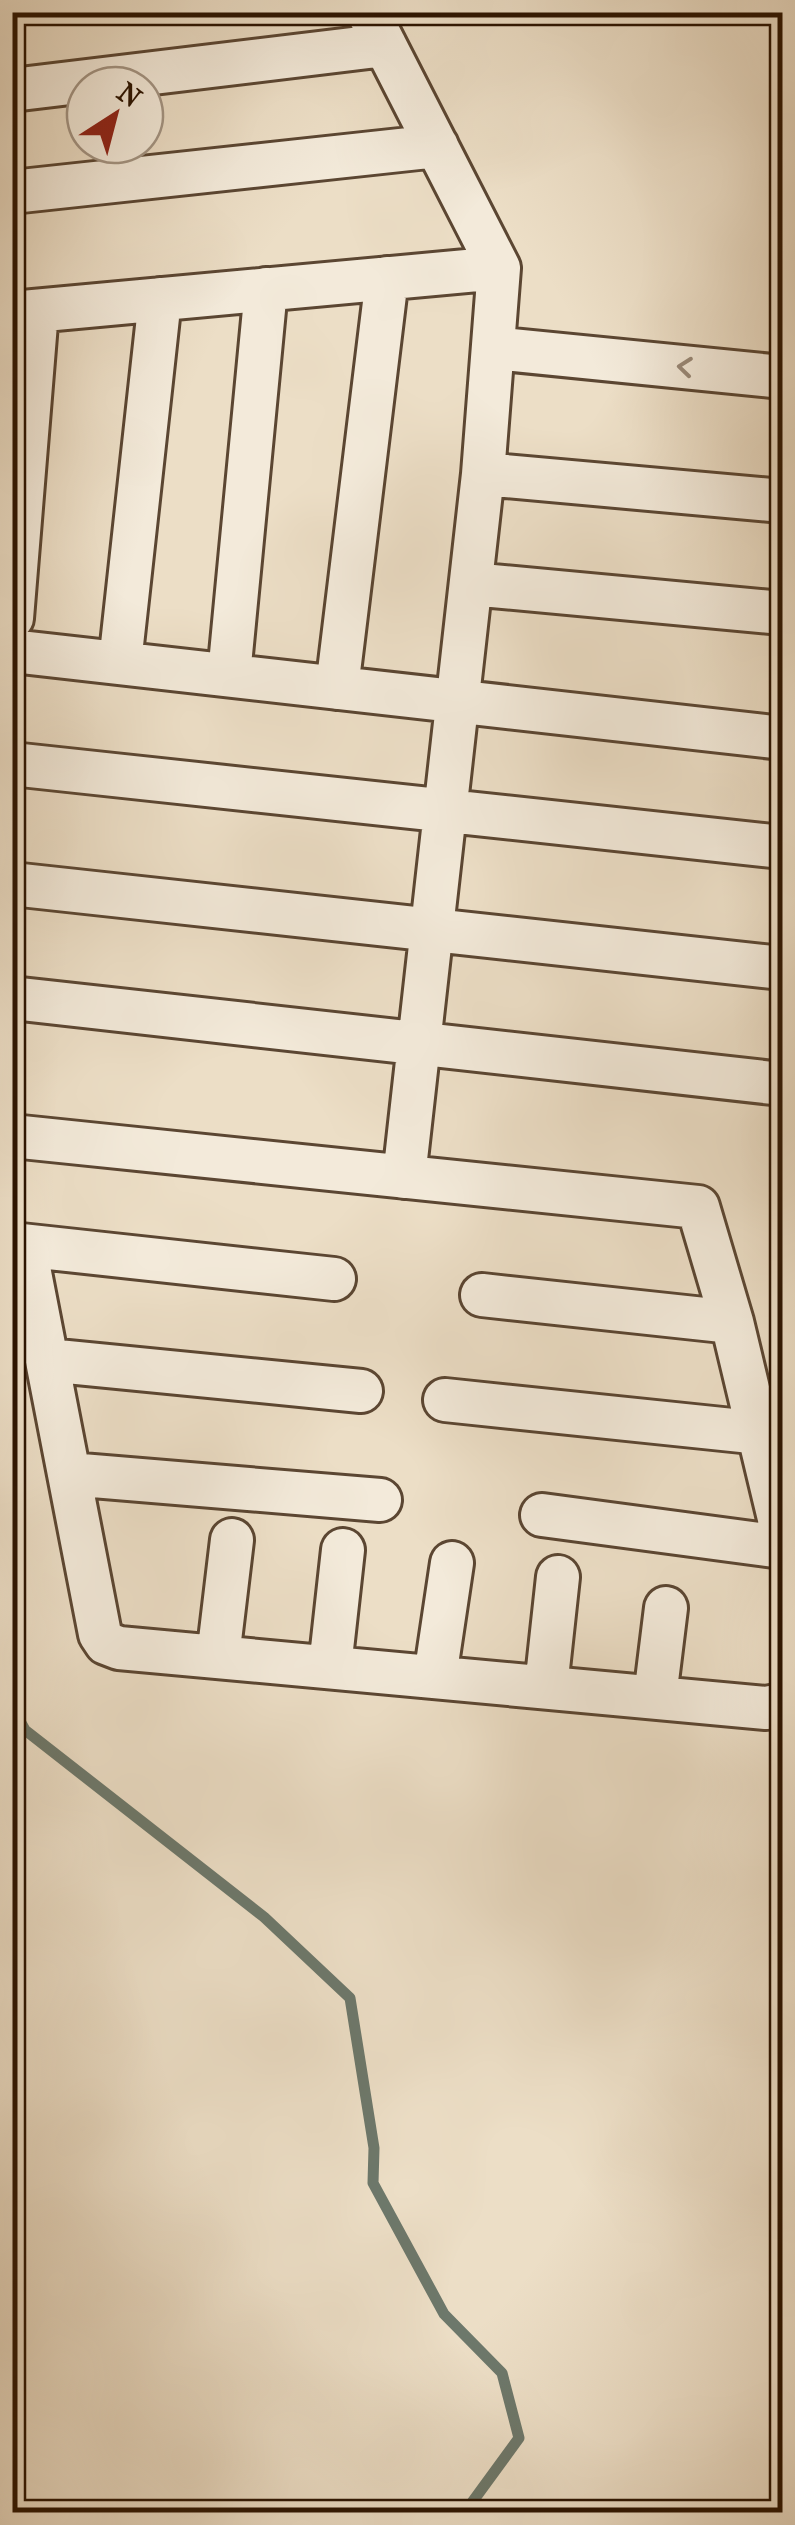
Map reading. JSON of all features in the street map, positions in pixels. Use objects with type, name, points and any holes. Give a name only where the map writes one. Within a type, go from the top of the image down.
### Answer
[{"type":"street","points":[[12,90],[377,29],[500,268],[483,474],[404,1177]]},
{"type":"street","points":[[12,192],[437,146]]},
{"type":"street","points":[[12,618],[24,312],[500,268]]},
{"type":"street","points":[[337,688],[387,278]]},
{"type":"street","points":[[229,676],[266,289]]},
{"type":"street","points":[[120,663],[160,299]]},
{"type":"street","points":[[493,348],[782,377]]},
{"type":"street","points":[[483,474],[782,501]]},
{"type":"street","points":[[471,584],[782,613]]},
{"type":"street","points":[[12,651],[782,738]]},
{"type":"street","points":[[12,764],[782,847]]},
{"type":"street","points":[[12,884],[782,968]]},
{"type":"street","points":[[12,998],[782,1084]]},
{"type":"street","points":[[12,1136],[698,1207],[762,1433],[782,1531]]},
{"type":"street","points":[[334,1279],[19,1246],[47,1360],[102,1638],[119,1648],[766,1708],[782,1705]]},
{"type":"street","points":[[482,1294],[732,1322]]},
{"type":"street","points":[[47,1360],[360,1391]]},
{"type":"street","points":[[445,1400],[762,1433]]},
{"type":"street","points":[[69,1474],[380,1500]]},
{"type":"street","points":[[542,1515],[782,1547]]},
{"type":"street","points":[[218,1657],[232,1540]]},
{"type":"street","points":[[330,1667],[343,1550]]},
{"type":"street","points":[[436,1677],[452,1563]]},
{"type":"street","points":[[546,1687],[558,1577]]},
{"type":"street","points":[[656,1698],[666,1608]]},
{"type":"waterway","points":[[12,1707],[25,1730],[264,1917],[350,1998],[374,2148],[373,2183],[444,2314],[502,2373],[519,2438],[465,2512]]}]
